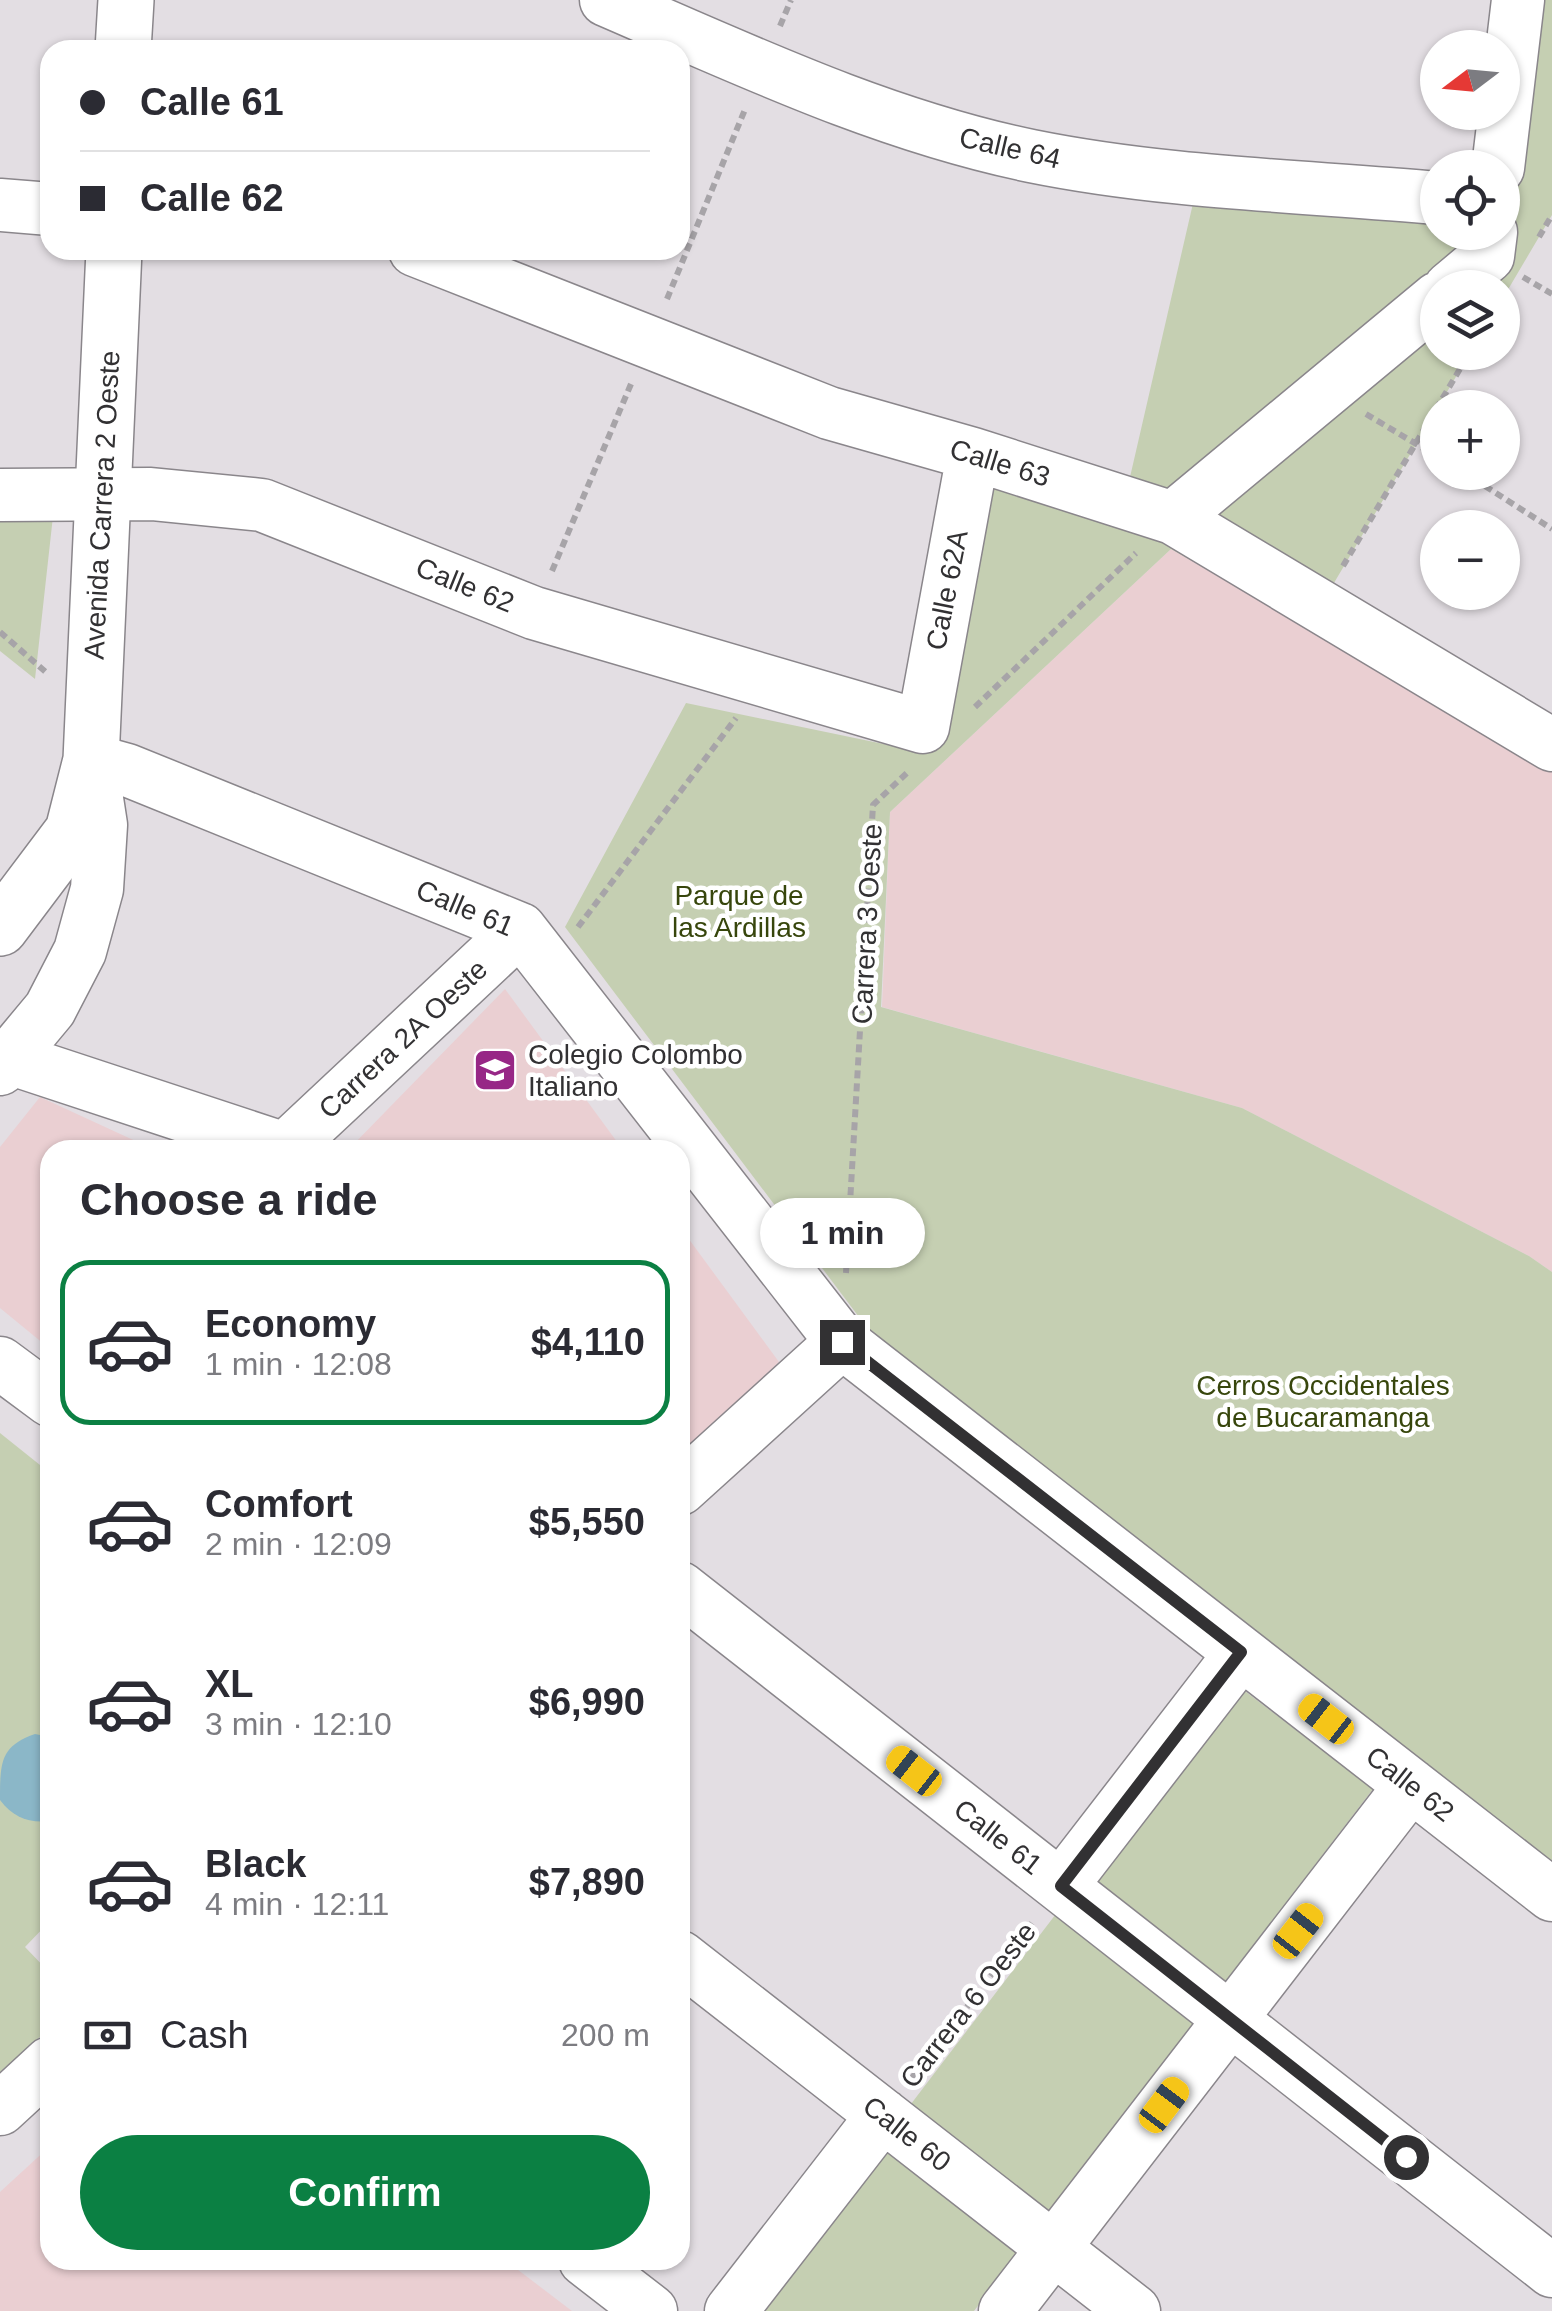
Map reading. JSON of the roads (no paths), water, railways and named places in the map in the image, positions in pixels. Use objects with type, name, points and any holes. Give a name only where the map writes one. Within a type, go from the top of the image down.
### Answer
[{"type":"main road","points":[[124,40],[126,0]]},
{"type":"main road","name":"Avenida Carrera 2 Oeste","points":[[0,928],[73,831],[91,760],[114,260]]},
{"type":"street","name":"Calle 64","points":[[606,0],[838,100],[921,127],[1030,155],[1122,171],[1420,196]]},
{"type":"street","points":[[1500,150],[1518,0]]},
{"type":"street","points":[[0,205],[40,209]]},
{"type":"street","points":[[1471,270],[1488,256],[1488,250]]},
{"type":"street","name":"Calle 63","points":[[440,260],[829,413],[1173,518],[1552,745]]},
{"type":"street","points":[[1173,518],[1420,313]]},
{"type":"street","name":"Calle 62A","points":[[933,737],[972,454]]},
{"type":"street","name":"Calle 62","points":[[0,495],[150,494],[262,505],[534,613],[764,680],[933,737]]},
{"type":"street","name":"Calle 61","points":[[91,760],[127,770],[535,947]]},
{"type":"street","name":"Avenida Carrera 2 Oeste","points":[[4,1064],[50,1008],[80,951],[97,889],[101,825],[91,760]]},
{"type":"street","points":[[535,947],[685,1140]]},
{"type":"street","name":"Carrera 2A Oeste","points":[[296,1140],[535,947]]},
{"type":"street","points":[[4,1064],[251,1140]]},
{"type":"street","points":[[690,1146],[842,1342],[690,1480]]},
{"type":"street","name":"Calle 62","points":[[842,1342],[1552,1895]]},
{"type":"street","points":[[0,1362],[40,1392]]},
{"type":"street","name":"Calle 61","points":[[690,1596],[1552,2271]]},
{"type":"street","points":[[1061,1886],[1241,1652]]},
{"type":"street","points":[[1005,2311],[1411,1785]]},
{"type":"street","name":"Calle 60","points":[[690,1965],[1134,2311]]},
{"type":"street","points":[[0,2109],[40,2072]]},
{"type":"street","name":"Carrera 6 Oeste","points":[[731,2311],[882,2115]]},
{"type":"street","points":[[599,2270],[651,2311]]},
{"type":"water","points":[[40,1735],[40,1821],[22,1818],[0,1800],[4,1758],[23,1739]]},
{"type":"place","name":"Colegio Colombo Italiano","points":[[495,1070]]},
{"type":"park label","name":"Parque de las Ardillas","points":[[739,911]]},
{"type":"park label","name":"Cerros Occidentales de Bucaramanga","points":[[1323,1401]]}]
